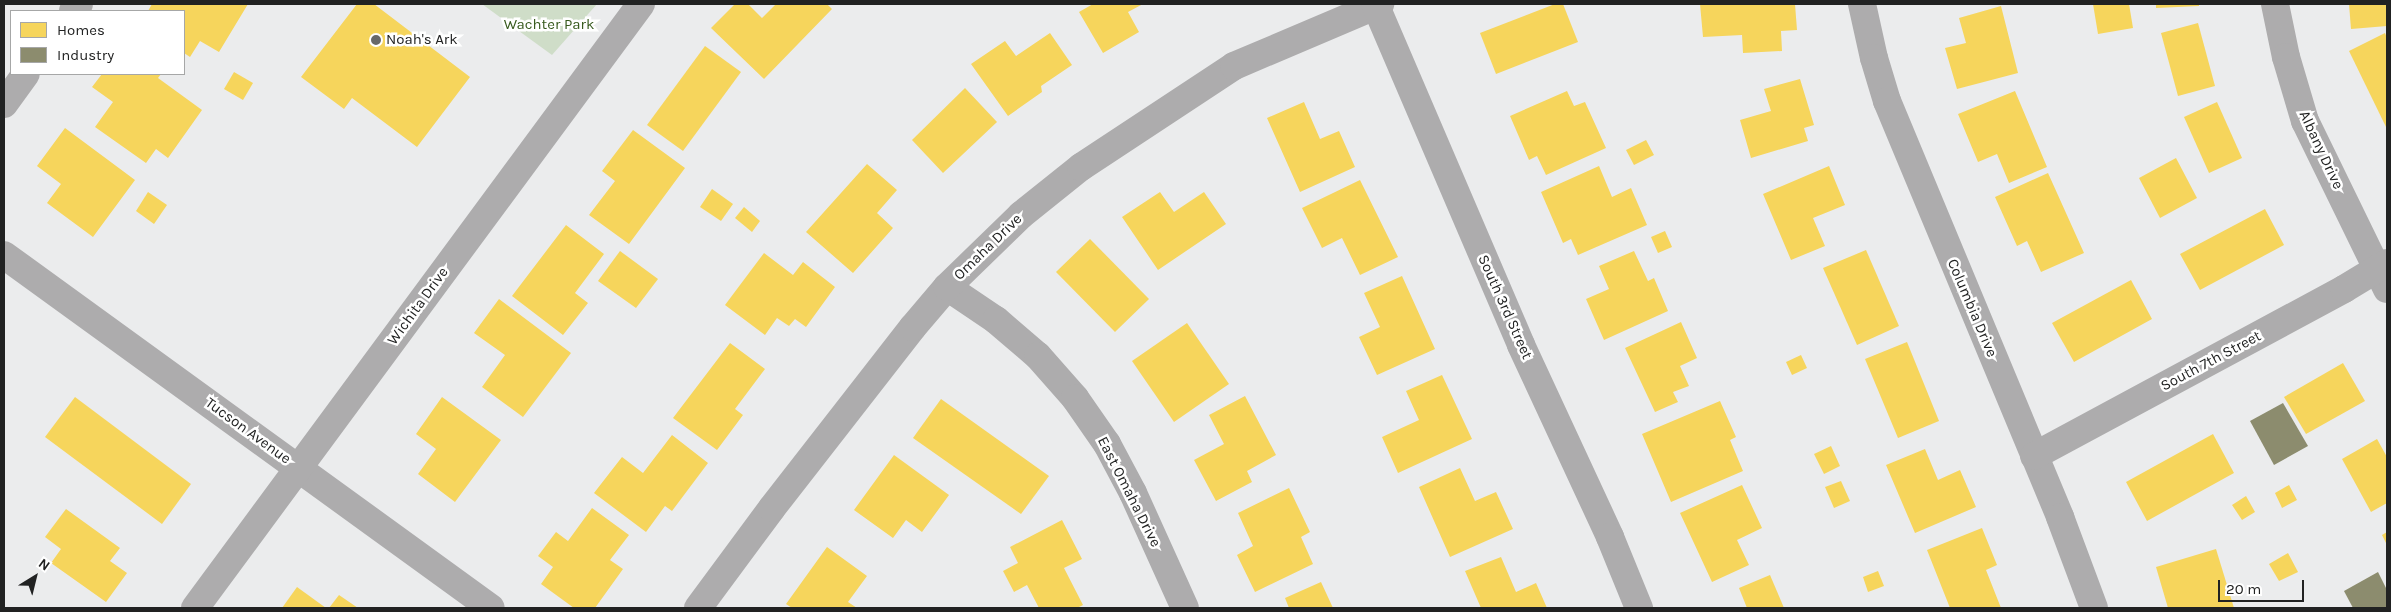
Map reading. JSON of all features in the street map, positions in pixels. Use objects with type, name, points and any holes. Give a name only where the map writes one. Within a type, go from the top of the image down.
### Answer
[{"type":"street","name":"Wichita Drive","points":[[195,608],[641,4]]},
{"type":"street","name":"Omaha Drive","points":[[698,608],[772,508],[913,327],[947,287],[1021,215],[1082,167],[1234,66],[1377,4]]},
{"type":"street","name":"South 3rd Street","points":[[1377,4],[1521,345],[1610,537],[1639,608]]},
{"type":"street","name":"Columbia Drive","points":[[1862,4],[1886,101],[2076,558],[2094,608]]},
{"type":"street","name":"Albany Drive","points":[[2275,4],[2286,57],[2305,121],[2384,274]]},
{"type":"street","points":[[4,104],[25,75]]},
{"type":"street","name":"Tucson Avenue","points":[[4,255],[491,608]]},
{"type":"street","name":"South 7th Street","points":[[2034,456],[2384,274]]},
{"type":"street","name":"East Omaha Drive","points":[[947,287],[996,320],[1031,350],[1075,398],[1107,444],[1133,493],[1185,608]]},
{"type":"green space","name":"Wachter Park","points":[[482,4],[597,4],[552,55]]},
{"type":"building: Homes","points":[[152,4],[248,4],[219,52],[200,41],[190,57],[185,54],[185,10],[149,10]]},
{"type":"building: Homes","name":"Noah's Ark","points":[[357,4],[374,4],[470,77],[417,147],[352,98],[344,109],[301,77]]},
{"type":"building: Homes","points":[[735,4],[748,4],[762,18],[776,4],[827,4],[832,9],[764,79],[711,28]]},
{"type":"building: Homes","points":[[1093,4],[1143,4],[1128,12],[1139,32],[1103,53],[1079,12]]},
{"type":"building: Homes","points":[[1555,4],[1563,4],[1578,42],[1496,74],[1480,33]]},
{"type":"building: Homes","points":[[1700,4],[1795,4],[1797,30],[1781,31],[1782,51],[1743,53],[1742,35],[1703,37]]},
{"type":"building: Homes","points":[[2093,4],[2129,4],[2133,28],[2098,34]]},
{"type":"building: Homes","points":[[2156,4],[2199,4],[2199,6],[2156,8]]},
{"type":"building: Homes","points":[[2349,4],[2387,4],[2387,26],[2351,29]]},
{"type":"building: Homes","points":[[2001,6],[2018,73],[1957,89],[1945,48],[1966,43],[1959,18]]},
{"type":"building: Homes","points":[[2198,23],[2215,86],[2178,96],[2161,33]]},
{"type":"building: Homes","points":[[1050,33],[1072,65],[1041,86],[1042,92],[1008,116],[971,64],[1005,41],[1016,56]]},
{"type":"building: Homes","points":[[2385,33],[2387,38],[2387,129],[2349,51]]},
{"type":"building: Homes","points":[[705,46],[741,72],[683,151],[647,125]]},
{"type":"building: Homes","points":[[234,72],[253,83],[243,100],[224,89]]},
{"type":"building: Homes","points":[[101,75],[160,75],[158,78],[202,110],[168,158],[156,149],[146,163],[95,127],[113,102],[92,87]]},
{"type":"building: Homes","points":[[1800,79],[1814,125],[1804,128],[1808,141],[1751,158],[1740,120],[1771,111],[1764,89]]},
{"type":"building: Homes","points":[[965,88],[997,122],[943,173],[912,140]]},
{"type":"building: Homes","points":[[1567,91],[1574,106],[1585,102],[1606,148],[1546,175],[1537,156],[1529,160],[1510,116]]},
{"type":"building: Homes","points":[[2015,91],[2047,167],[2009,183],[1997,154],[1978,162],[1958,114]]},
{"type":"building: Homes","points":[[1304,102],[1320,139],[1339,131],[1355,167],[1300,192],[1267,118]]},
{"type":"building: Homes","points":[[2217,102],[2242,158],[2209,173],[2184,117]]},
{"type":"building: Homes","points":[[65,128],[135,180],[93,237],[47,203],[61,184],[37,166]]},
{"type":"building: Homes","points":[[633,130],[685,168],[629,244],[589,215],[615,181],[602,171]]},
{"type":"building: Homes","points":[[1646,140],[1654,155],[1634,165],[1626,150]]},
{"type":"building: Homes","points":[[2176,158],[2197,198],[2160,218],[2139,178]]},
{"type":"building: Homes","points":[[867,164],[897,190],[877,213],[893,228],[853,273],[806,232]]},
{"type":"building: Homes","points":[[1599,166],[1612,197],[1631,188],[1647,225],[1578,255],[1571,239],[1563,243],[1541,192]]},
{"type":"building: Homes","points":[[1829,166],[1845,205],[1813,218],[1825,246],[1791,260],[1763,194]]},
{"type":"building: Homes","points":[[2048,173],[2084,253],[2041,272],[2027,241],[2017,246],[1995,197]]},
{"type":"building: Homes","points":[[1360,180],[1398,257],[1360,275],[1342,238],[1322,248],[1302,208]]},
{"type":"building: Homes","points":[[712,189],[733,204],[721,221],[700,207]]},
{"type":"building: Homes","points":[[148,192],[167,205],[154,224],[136,211]]},
{"type":"building: Homes","points":[[1160,192],[1174,212],[1204,192],[1226,224],[1158,270],[1122,217]]},
{"type":"building: Homes","points":[[744,207],[760,221],[752,232],[735,218]]},
{"type":"building: Homes","points":[[2265,209],[2284,245],[2200,290],[2180,254]]},
{"type":"building: Homes","points":[[566,225],[604,254],[575,293],[588,303],[563,335],[512,296]]},
{"type":"building: Homes","points":[[1665,231],[1672,247],[1658,253],[1651,237]]},
{"type":"building: Homes","points":[[1090,239],[1149,299],[1115,332],[1056,272]]},
{"type":"building: Homes","points":[[1866,250],[1899,326],[1857,345],[1823,268]]},
{"type":"building: Homes","points":[[620,251],[658,279],[636,308],[598,281]]},
{"type":"building: Homes","points":[[1634,251],[1648,281],[1654,278],[1668,311],[1604,340],[1586,299],[1609,289],[1599,266]]},
{"type":"building: Homes","points":[[764,253],[793,275],[803,262],[835,287],[806,327],[795,319],[789,326],[777,318],[765,335],[725,305]]},
{"type":"building: Homes","points":[[1402,276],[1435,349],[1377,375],[1359,337],[1380,327],[1364,293]]},
{"type":"building: Homes","points":[[2131,280],[2152,319],[2074,362],[2052,323]]},
{"type":"building: Homes","points":[[499,299],[571,353],[523,417],[482,387],[505,355],[474,333]]},
{"type":"building: Homes","points":[[1681,322],[1697,358],[1680,366],[1689,386],[1673,392],[1678,402],[1655,412],[1625,348]]},
{"type":"building: Homes","points":[[1187,323],[1229,384],[1174,422],[1132,361]]},
{"type":"building: Homes","points":[[1907,342],[1939,421],[1898,438],[1865,359]]},
{"type":"building: Homes","points":[[730,343],[765,369],[735,409],[743,415],[717,450],[673,418]]},
{"type":"building: Homes","points":[[1801,355],[1807,368],[1792,375],[1786,362]]},
{"type":"building: Homes","points":[[2343,363],[2365,401],[2306,434],[2284,397]]},
{"type":"building: Homes","points":[[1442,375],[1472,439],[1398,473],[1382,437],[1419,420],[1406,391]]},
{"type":"building: Homes","points":[[1245,396],[1276,455],[1247,471],[1252,482],[1216,501],[1194,460],[1224,444],[1209,415]]},
{"type":"building: Homes","points":[[75,397],[191,484],[162,524],[45,437]]},
{"type":"building: Homes","points":[[442,397],[501,440],[455,502],[418,474],[436,449],[416,434]]},
{"type":"building: Homes","points":[[941,399],[1049,476],[1021,514],[913,438]]},
{"type":"building: Homes","points":[[1720,401],[1736,437],[1730,440],[1743,471],[1671,502],[1642,434]]},
{"type":"building: Homes","points":[[2213,434],[2234,473],[2147,521],[2126,482]]},
{"type":"building: Homes","points":[[672,435],[708,463],[672,511],[665,506],[646,532],[594,493],[622,457],[643,473]]},
{"type":"building: Homes","points":[[2377,439],[2387,457],[2387,503],[2371,512],[2342,459]]},
{"type":"building: Homes","points":[[1831,446],[1840,466],[1824,474],[1814,454]]},
{"type":"building: Homes","points":[[1925,449],[1938,480],[1960,470],[1976,507],[1915,533],[1886,465]]},
{"type":"building: Homes","points":[[894,455],[949,495],[922,532],[906,520],[893,538],[854,510]]},
{"type":"building: Homes","points":[[1460,468],[1475,501],[1496,492],[1513,529],[1450,557],[1419,487]]},
{"type":"building: Homes","points":[[1841,481],[1850,501],[1834,508],[1825,487]]},
{"type":"building: Homes","points":[[1742,485],[1762,528],[1737,540],[1749,565],[1712,582],[1680,513]]},
{"type":"building: Homes","points":[[2289,485],[2297,500],[2282,508],[2275,493]]},
{"type":"building: Homes","points":[[1289,488],[1310,532],[1301,537],[1313,564],[1255,592],[1237,555],[1253,546],[1238,513]]},
{"type":"building: Homes","points":[[2246,496],[2255,512],[2242,520],[2232,505]]},
{"type":"building: Homes","points":[[592,508],[629,535],[610,560],[623,569],[595,608],[574,608],[541,584],[553,567],[538,556],[556,532],[568,541]]},
{"type":"building: Homes","points":[[66,509],[120,548],[110,561],[127,573],[106,602],[51,563],[61,549],[45,537]]},
{"type":"building: Homes","points":[[1062,520],[1082,559],[1064,568],[1083,605],[1077,608],[1039,608],[1027,585],[1014,592],[1003,571],[1018,563],[1010,547]]},
{"type":"building: Homes","points":[[1982,528],[1997,565],[1986,570],[2001,608],[1950,608],[1927,550]]},
{"type":"building: Homes","points":[[2387,532],[2387,545],[2382,535]]},
{"type":"building: Homes","points":[[827,547],[867,576],[848,602],[857,608],[792,608],[786,604]]},
{"type":"building: Homes","points":[[2216,549],[2234,608],[2168,608],[2156,567]]},
{"type":"building: Homes","points":[[2288,553],[2298,572],[2279,581],[2269,564]]},
{"type":"building: Homes","points":[[1501,557],[1516,592],[1536,583],[1547,608],[1481,608],[1465,571]]},
{"type":"building: Homes","points":[[1878,571],[1884,586],[1868,592],[1863,577]]},
{"type":"building: Homes","points":[[1770,575],[1784,608],[1747,608],[1739,588]]},
{"type":"building: Homes","points":[[1321,582],[1333,608],[1289,608],[1285,598]]},
{"type":"building: Homes","points":[[297,587],[326,608],[282,608]]},
{"type":"building: Homes","points":[[339,595],[358,608],[329,608]]},
{"type":"building: Industry","points":[[2283,403],[2308,446],[2274,465],[2250,421]]},
{"type":"building: Industry","points":[[2378,572],[2387,590],[2387,608],[2353,608],[2344,591]]},
{"type":"place","name":"Noah's Ark","points":[[376,40]]}]
